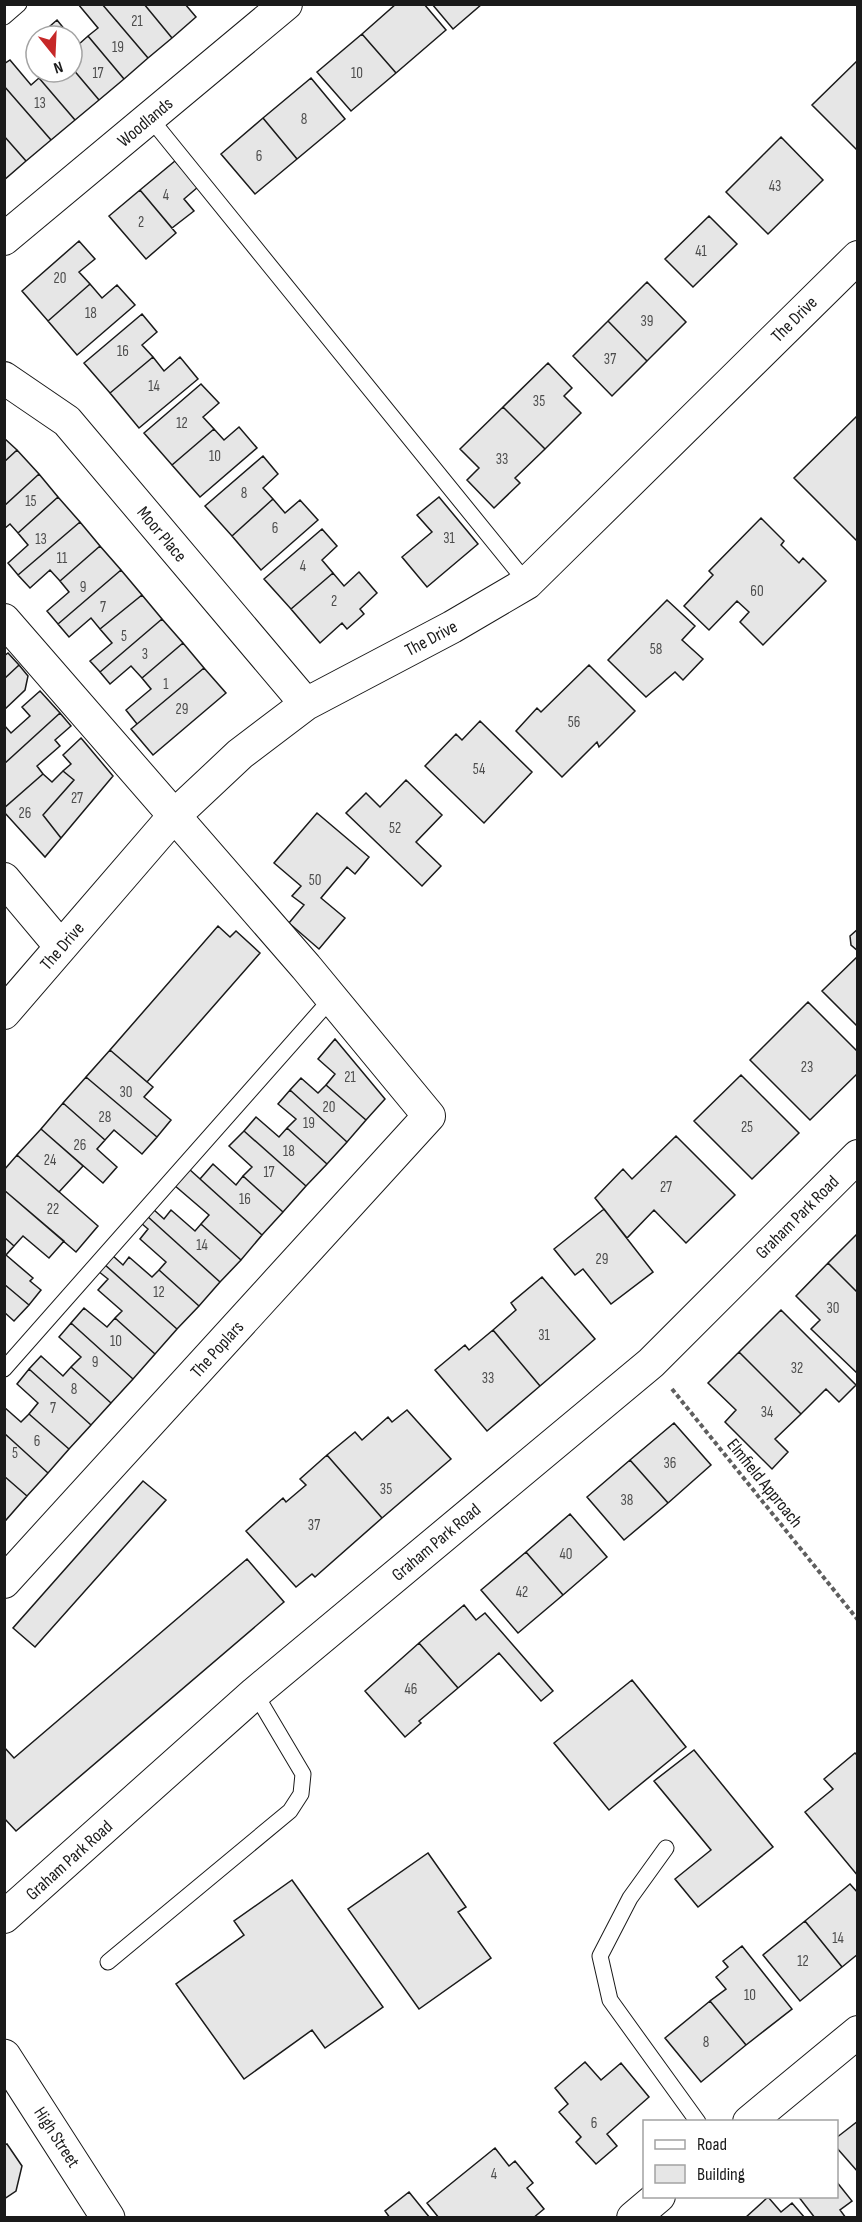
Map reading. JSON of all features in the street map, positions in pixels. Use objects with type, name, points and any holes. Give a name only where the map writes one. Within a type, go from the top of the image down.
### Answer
[{"type":"main road","name":"High Street","points":[[4,2056],[101,2215]]},
{"type":"street","name":"Woodlands","points":[[4,239],[286,4]]},
{"type":"street","name":"The Drive","points":[[4,1013],[174,816],[240,754],[306,704],[452,627],[527,583],[858,257]]},
{"type":"street","name":"Moor Place","points":[[4,378],[67,421],[306,704]]},
{"type":"street","points":[[4,620],[332,998]]},
{"type":"street","points":[[4,879],[61,947]]},
{"type":"street","name":"The Poplars","points":[[4,1582],[429,1116],[332,998]]},
{"type":"street","name":"Graham Park Road","points":[[4,1917],[255,1693],[651,1363],[858,1156]]},
{"type":"street","points":[[750,2120],[858,2032]]},
{"type":"street","points":[[633,2217],[657,2198]]},
{"type":"lane","points":[[4,17],[19,4]]},
{"type":"lane","points":[[150,118],[527,583]]},
{"type":"lane","points":[[4,1369],[332,998]]},
{"type":"lane","points":[[108,1962],[290,1811],[301,1794],[303,1774],[255,1693]]},
{"type":"lane","points":[[666,1848],[630,1898],[600,1956],[610,2000],[697,2120]]},
{"type":"path","name":"Elmfield Approach","points":[[651,1363],[858,1620]]},
{"type":"building","points":[[78,4],[102,4],[148,58],[124,79],[88,36],[98,28]]},
{"type":"building","points":[[102,4],[144,4],[172,38],[148,58]]},
{"type":"building","points":[[144,4],[185,4],[196,17],[172,38]]},
{"type":"building","points":[[396,4],[424,4],[446,30],[396,73],[362,34]]},
{"type":"building","points":[[432,4],[482,4],[453,29]]},
{"type":"building","points":[[362,34],[396,73],[351,111],[317,72]]},
{"type":"building","points":[[88,36],[124,79],[99,100],[84,82],[84,40]]},
{"type":"building","points":[[10,60],[24,77],[24,84],[44,84],[75,120],[51,140],[4,86],[4,64]]},
{"type":"building","points":[[858,60],[858,151],[812,105]]},
{"type":"building","points":[[311,78],[345,119],[297,159],[263,118]]},
{"type":"building","points":[[84,82],[99,100],[75,120],[44,84]]},
{"type":"building","points":[[4,86],[51,140],[26,161],[4,136]]},
{"type":"building","points":[[263,118],[297,159],[255,194],[221,154]]},
{"type":"building","points":[[4,136],[26,161],[4,180]]},
{"type":"building","points":[[781,137],[823,180],[768,234],[726,192]]},
{"type":"building","points":[[175,161],[198,187],[184,199],[194,211],[172,228],[140,190]]},
{"type":"building","points":[[140,190],[176,233],[146,259],[109,216]]},
{"type":"building","points":[[709,216],[737,244],[693,287],[665,259]]},
{"type":"building","points":[[79,241],[95,259],[79,272],[90,284],[48,321],[22,291]]},
{"type":"building","points":[[647,282],[686,322],[647,361],[608,321]]},
{"type":"building","points":[[90,284],[102,298],[117,285],[135,305],[77,355],[48,321]]},
{"type":"building","points":[[142,314],[157,332],[142,345],[153,357],[110,393],[84,363]]},
{"type":"building","points":[[608,321],[647,361],[612,396],[573,356]]},
{"type":"building","points":[[153,357],[164,371],[180,357],[198,379],[139,428],[110,393]]},
{"type":"building","points":[[548,363],[572,388],[564,396],[581,413],[545,449],[503,407]]},
{"type":"building","points":[[201,384],[219,403],[203,417],[214,429],[172,465],[144,433]]},
{"type":"building","points":[[503,407],[545,449],[515,478],[520,483],[494,508],[467,480],[479,468],[460,449]]},
{"type":"building","points":[[858,415],[858,542],[794,478]]},
{"type":"building","points":[[239,427],[257,448],[200,497],[172,465],[214,429],[224,440]]},
{"type":"building","points":[[4,438],[17,450],[4,462]]},
{"type":"building","points":[[17,450],[39,474],[4,506],[4,462]]},
{"type":"building","points":[[263,456],[278,474],[263,488],[273,499],[232,536],[205,506]]},
{"type":"building","points":[[39,474],[58,497],[18,533],[10,524],[4,529],[4,506]]},
{"type":"building","points":[[58,497],[80,522],[18,575],[8,563],[28,545],[18,533]]},
{"type":"building","points":[[439,497],[478,544],[427,587],[402,557],[432,532],[417,515]]},
{"type":"building","points":[[273,499],[285,513],[300,500],[318,520],[261,570],[232,536]]},
{"type":"building","points":[[761,518],[784,541],[781,545],[799,563],[803,558],[826,581],[763,645],[740,622],[749,612],[737,601],[709,630],[684,606],[713,575],[709,571]]},
{"type":"building","points":[[80,522],[100,546],[60,581],[50,570],[30,588],[18,575]]},
{"type":"building","points":[[322,529],[337,546],[322,560],[333,573],[291,609],[264,579]]},
{"type":"building","points":[[100,546],[121,570],[58,624],[47,611],[69,592],[60,581]]},
{"type":"building","points":[[121,570],[142,595],[100,629],[91,618],[69,637],[58,624]]},
{"type":"building","points":[[359,572],[377,593],[360,609],[364,614],[347,629],[342,623],[320,643],[291,609],[333,573],[344,586]]},
{"type":"building","points":[[142,595],[162,619],[100,672],[90,661],[112,643],[100,629]]},
{"type":"building","points":[[667,600],[695,626],[682,640],[703,659],[683,680],[675,672],[646,697],[608,660]]},
{"type":"building","points":[[162,619],[183,643],[142,678],[131,666],[110,684],[100,672]]},
{"type":"building","points":[[183,643],[204,668],[137,724],[126,710],[151,689],[142,678]]},
{"type":"building","points":[[8,653],[19,665],[4,679],[4,656]]},
{"type":"building","points":[[19,665],[28,676],[25,690],[4,710],[4,679]]},
{"type":"building","points":[[589,665],[635,711],[599,747],[597,742],[562,777],[516,731],[537,708],[541,712]]},
{"type":"building","points":[[204,668],[226,693],[153,755],[131,729]]},
{"type":"building","points":[[40,691],[60,713],[4,764],[4,725],[11,733],[30,716],[22,707]]},
{"type":"building","points":[[60,713],[71,726],[55,740],[60,746],[37,766],[43,774],[4,808],[4,764]]},
{"type":"building","points":[[480,721],[532,772],[484,823],[425,766],[456,734],[462,740]]},
{"type":"building","points":[[81,738],[113,776],[61,838],[43,815],[74,780],[63,771],[71,764],[63,755]]},
{"type":"building","points":[[63,771],[74,780],[43,815],[61,838],[45,857],[4,812],[4,808],[43,774],[52,782]]},
{"type":"building","points":[[406,780],[442,815],[416,842],[441,866],[422,886],[346,813],[366,793],[380,807]]},
{"type":"building","points":[[317,813],[369,857],[355,874],[347,867],[321,898],[345,918],[319,949],[289,923],[304,905],[292,896],[301,886],[274,863]]},
{"type":"building","points":[[218,926],[230,937],[236,931],[260,953],[147,1082],[110,1050]]},
{"type":"building","points":[[858,929],[858,951],[851,945],[850,936]]},
{"type":"building","points":[[858,956],[858,1027],[822,991]]},
{"type":"building","points":[[808,1002],[858,1052],[858,1073],[810,1120],[750,1060]]},
{"type":"building","points":[[335,1039],[385,1099],[366,1120],[326,1085],[335,1074],[318,1059]]},
{"type":"building","points":[[110,1050],[153,1087],[144,1097],[171,1120],[157,1137],[86,1077]]},
{"type":"building","points":[[741,1075],[799,1133],[752,1179],[694,1121]]},
{"type":"building","points":[[86,1077],[157,1137],[142,1154],[114,1130],[105,1140],[63,1103]]},
{"type":"building","points":[[301,1078],[318,1093],[326,1085],[366,1120],[347,1142],[290,1090]]},
{"type":"building","points":[[290,1090],[347,1142],[327,1164],[287,1128],[296,1119],[278,1104]]},
{"type":"building","points":[[63,1103],[105,1140],[97,1149],[117,1167],[103,1183],[41,1129]]},
{"type":"building","points":[[256,1117],[279,1137],[287,1128],[327,1164],[306,1186],[244,1131]]},
{"type":"building","points":[[41,1129],[83,1166],[59,1192],[17,1155]]},
{"type":"building","points":[[244,1131],[306,1186],[283,1212],[243,1176],[252,1167],[229,1146]]},
{"type":"building","points":[[676,1136],[735,1195],[686,1243],[654,1210],[627,1238],[595,1198],[623,1169],[632,1179]]},
{"type":"building","points":[[17,1155],[98,1226],[76,1252],[4,1190],[4,1170]]},
{"type":"building","points":[[213,1164],[236,1185],[243,1176],[283,1212],[262,1235],[200,1179]]},
{"type":"building","points":[[189,1169],[262,1235],[241,1260],[201,1224],[209,1215],[174,1185]]},
{"type":"building","points":[[4,1190],[64,1241],[49,1258],[23,1236],[14,1246],[4,1237]]},
{"type":"building","points":[[153,1209],[164,1219],[171,1210],[195,1231],[201,1224],[241,1260],[220,1282],[147,1216]]},
{"type":"building","points":[[604,1209],[653,1272],[611,1304],[583,1269],[575,1275],[554,1249]]},
{"type":"building","points":[[147,1216],[220,1282],[199,1306],[159,1270],[166,1262],[140,1239],[148,1229],[141,1223]]},
{"type":"building","points":[[858,1233],[858,1293],[828,1263]]},
{"type":"building","points":[[4,1237],[14,1246],[6,1255],[33,1278],[30,1281],[41,1290],[29,1305],[4,1284]]},
{"type":"building","points":[[112,1255],[123,1265],[129,1257],[152,1277],[159,1270],[199,1306],[177,1329],[104,1264]]},
{"type":"building","points":[[828,1263],[858,1293],[858,1374],[811,1329],[820,1320],[796,1296]]},
{"type":"building","points":[[104,1264],[177,1329],[155,1354],[115,1318],[122,1311],[98,1290],[108,1279],[98,1271]]},
{"type":"building","points":[[542,1277],[595,1339],[540,1386],[493,1330],[516,1310],[511,1303]]},
{"type":"building","points":[[4,1284],[29,1305],[14,1321],[4,1312]]},
{"type":"building","points":[[84,1308],[107,1327],[115,1318],[155,1354],[133,1379],[71,1323]]},
{"type":"building","points":[[781,1310],[856,1385],[839,1402],[826,1389],[801,1414],[739,1352]]},
{"type":"building","points":[[71,1323],[133,1379],[111,1403],[71,1367],[81,1357],[59,1337]]},
{"type":"building","points":[[493,1330],[540,1386],[487,1431],[435,1370],[465,1345],[469,1350]]},
{"type":"building","points":[[739,1352],[801,1414],[775,1439],[788,1452],[772,1469],[725,1422],[736,1410],[708,1383]]},
{"type":"building","points":[[41,1356],[63,1376],[71,1367],[111,1403],[91,1425],[29,1369]]},
{"type":"building","points":[[29,1369],[91,1425],[69,1449],[29,1414],[38,1403],[17,1384]]},
{"type":"building","points":[[4,1407],[21,1422],[29,1414],[69,1449],[48,1473],[4,1433]]},
{"type":"building","points":[[407,1410],[451,1459],[382,1518],[327,1455],[355,1432],[362,1440],[388,1417],[392,1422]]},
{"type":"building","points":[[674,1423],[711,1465],[668,1503],[630,1460]]},
{"type":"building","points":[[4,1433],[48,1473],[27,1496],[4,1476]]},
{"type":"building","points":[[327,1455],[382,1518],[315,1577],[312,1574],[296,1587],[246,1531],[283,1498],[286,1502],[306,1485],[300,1479]]},
{"type":"building","points":[[630,1460],[668,1503],[624,1540],[587,1497]]},
{"type":"building","points":[[4,1476],[27,1496],[6,1520],[4,1519]]},
{"type":"building","points":[[143,1481],[166,1500],[35,1647],[13,1628]]},
{"type":"building","points":[[570,1514],[607,1557],[563,1595],[526,1552]]},
{"type":"building","points":[[526,1552],[563,1595],[518,1633],[481,1590]]},
{"type":"building","points":[[247,1559],[284,1602],[16,1831],[4,1818],[4,1747],[14,1758]]},
{"type":"building","points":[[464,1605],[476,1620],[485,1613],[553,1691],[541,1701],[499,1653],[458,1688],[419,1643]]},
{"type":"building","points":[[419,1643],[458,1688],[419,1721],[421,1723],[405,1737],[365,1691]]},
{"type":"building","points":[[632,1680],[686,1747],[609,1810],[554,1743]]},
{"type":"building","points":[[694,1750],[773,1847],[698,1907],[675,1879],[711,1850],[654,1781]]},
{"type":"building","points":[[855,1753],[858,1756],[858,1876],[805,1812],[833,1789],[824,1779]]},
{"type":"building","points":[[428,1853],[466,1907],[458,1912],[491,1958],[419,2009],[348,1909]]},
{"type":"building","points":[[292,1880],[383,2007],[325,2048],[312,2030],[244,2079],[176,1984],[244,1935],[234,1921]]},
{"type":"building","points":[[850,1884],[858,1893],[858,1954],[842,1967],[805,1921]]},
{"type":"building","points":[[805,1921],[842,1967],[800,2001],[763,1955]]},
{"type":"building","points":[[742,1946],[792,2009],[746,2045],[710,2001],[726,1989],[716,1977],[728,1967],[723,1961]]},
{"type":"building","points":[[710,2001],[746,2045],[701,2082],[665,2038]]},
{"type":"building","points":[[585,2062],[601,2080],[621,2063],[649,2097],[607,2134],[617,2146],[596,2164],[576,2142],[581,2137],[559,2112],[568,2104],[555,2088]]},
{"type":"building","points":[[858,2121],[858,2172],[838,2149],[838,2136]]},
{"type":"building","points":[[7,2144],[22,2166],[16,2191],[4,2199],[4,2145]]},
{"type":"building","points":[[495,2148],[509,2166],[515,2161],[533,2183],[527,2188],[544,2209],[533,2218],[439,2218],[427,2203]]},
{"type":"building","points":[[838,2184],[852,2201],[840,2210],[846,2218],[815,2218],[800,2198],[838,2198]]},
{"type":"building","points":[[409,2192],[430,2218],[390,2218],[385,2211]]},
{"type":"building","points":[[769,2198],[781,2212],[792,2203],[805,2218],[745,2218]]}]
